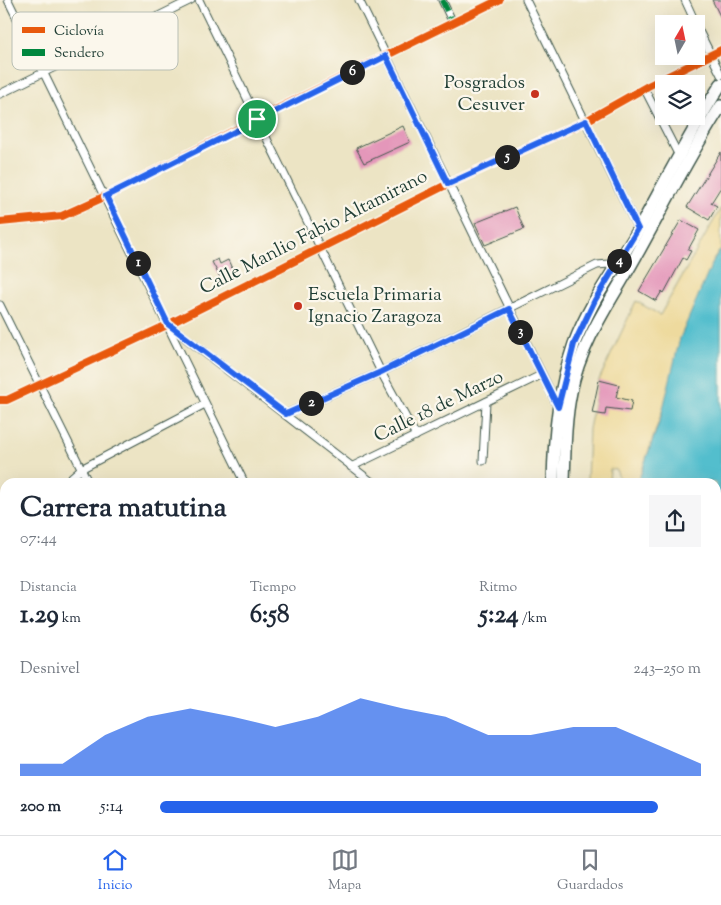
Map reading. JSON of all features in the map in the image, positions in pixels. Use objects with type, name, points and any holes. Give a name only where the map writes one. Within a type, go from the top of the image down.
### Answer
[{"type":"main road","points":[[553,478],[558,407],[574,344],[595,300],[721,84]]},
{"type":"main road","points":[[564,478],[565,442],[571,391],[582,354],[643,240],[721,106]]},
{"type":"street","points":[[8,0],[14,12]]},
{"type":"street","points":[[167,12],[191,0]]},
{"type":"street","points":[[200,0],[381,372],[416,436]]},
{"type":"street","points":[[359,0],[558,407]]},
{"type":"street","points":[[442,0],[453,22]]},
{"type":"street","points":[[0,222],[62,216],[106,196],[257,119],[499,0]]},
{"type":"street","points":[[526,0],[643,240]]},
{"type":"street","points":[[685,0],[692,15]]},
{"type":"street","points":[[705,44],[721,74]]},
{"type":"street","name":"Calle Manlio Fabio Altamirano","points":[[0,400],[7,400],[168,324],[448,184],[586,121],[644,88],[721,50]]},
{"type":"street","points":[[0,94],[49,70]]},
{"type":"street","points":[[45,72],[242,478]]},
{"type":"street","points":[[644,88],[685,168]]},
{"type":"street","points":[[286,414],[381,372],[597,265],[609,264],[615,267]]},
{"type":"street","points":[[0,305],[86,478]]},
{"type":"street","points":[[168,324],[366,478]]},
{"type":"street","name":"Calle 18 de Marzo","points":[[351,467],[541,375]]},
{"type":"street","points":[[483,461],[486,402]]},
{"type":"street","points":[[71,478],[81,469],[206,404]]},
{"type":"sand","points":[[721,208],[721,249],[714,259],[639,478],[619,478],[616,470],[610,469],[609,478],[587,478],[589,429],[599,380],[636,301],[660,315]]},
{"type":"water","points":[[721,249],[721,478],[639,478],[661,417],[680,338],[714,259]]},
{"type":"building","points":[[712,0],[721,0],[721,18]]},
{"type":"building","points":[[403,126],[410,142],[364,163],[356,148]]},
{"type":"building","points":[[721,152],[721,187],[711,203],[717,206],[709,220],[687,207]]},
{"type":"building","points":[[515,207],[524,229],[485,245],[475,223]]},
{"type":"building","points":[[681,220],[699,230],[688,250],[691,251],[686,260],[683,258],[664,293],[662,291],[656,301],[639,291]]},
{"type":"building","points":[[218,259],[220,264],[228,260],[236,277],[223,283],[212,262]]},
{"type":"building","points":[[599,380],[619,385],[616,397],[632,401],[630,411],[606,408],[605,415],[592,413]]},
{"type":"marked path","points":[[442,0],[453,23]]},
{"type":"cycle path","points":[[0,222],[62,216],[106,196],[257,119],[499,0]]},
{"type":"cycle path","points":[[0,400],[7,400],[167,325],[448,184],[586,121],[648,86],[721,50]]},
{"type":"place","name":"Posgrados Cesuver","points":[[535,94]]},
{"type":"place","name":"Escuela Primaria Ignacio Zaragoza","points":[[298,306]]},
{"type":"route","points":[[386,56],[448,184],[586,121],[638,229],[595,300],[574,344],[558,407],[509,309],[381,372],[286,414],[168,324],[106,196],[257,119],[386,56]]}]
